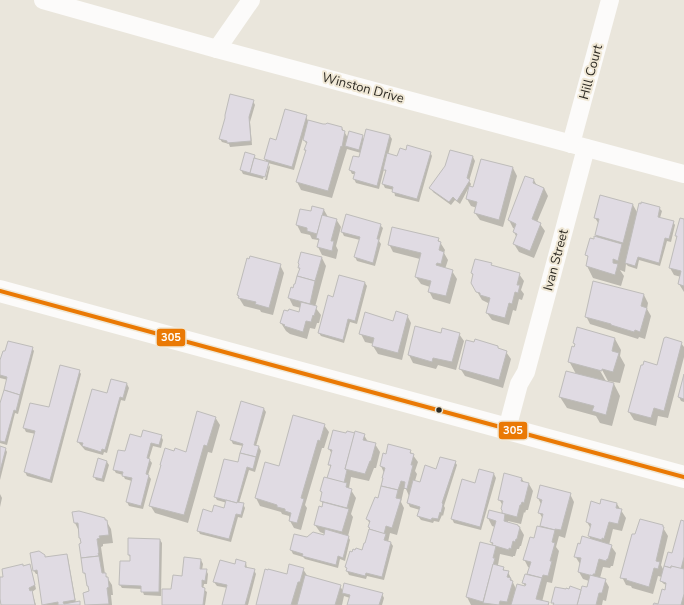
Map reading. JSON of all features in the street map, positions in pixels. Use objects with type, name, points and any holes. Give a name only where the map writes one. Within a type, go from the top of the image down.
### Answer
[{"type":"main road","points":[[0,291],[684,477]]},
{"type":"street","name":"Winston Drive","points":[[43,0],[217,49],[684,174]]},
{"type":"street","points":[[217,49],[251,0]]},
{"type":"street","name":"Hill Court","points":[[579,146],[610,0]]},
{"type":"street","name":"Ivan Street","points":[[512,430],[519,384],[526,372],[579,146]]},
{"type":"building","points":[[230,94],[254,100],[249,117],[251,141],[227,143],[227,141],[219,139]]},
{"type":"building","points":[[285,109],[307,115],[292,167],[264,159],[270,138],[276,140]]},
{"type":"building","points":[[308,120],[342,127],[342,130],[345,131],[342,147],[341,146],[328,191],[296,182],[306,150],[304,150],[307,142],[303,140]]},
{"type":"building","points":[[366,129],[390,135],[377,186],[353,179],[355,172],[349,170],[353,156],[359,157]]},
{"type":"building","points":[[349,131],[363,135],[359,150],[345,146]]},
{"type":"building","points":[[407,145],[431,152],[417,199],[392,192],[393,187],[382,184],[386,170],[383,170],[387,153],[397,156],[400,148],[406,150]]},
{"type":"building","points":[[450,150],[473,156],[467,178],[470,180],[457,201],[453,197],[449,202],[429,188],[445,166]]},
{"type":"building","points":[[245,152],[255,155],[250,173],[240,170]]},
{"type":"building","points":[[254,158],[269,162],[265,177],[250,173]]},
{"type":"building","points":[[481,159],[513,167],[499,220],[474,213],[477,202],[466,199],[469,186],[473,187]]},
{"type":"building","points":[[525,176],[534,179],[533,183],[544,188],[532,219],[541,223],[530,251],[513,244],[517,234],[513,232],[516,224],[508,220]]},
{"type":"building","points":[[600,195],[633,204],[623,243],[595,235],[599,219],[594,218]]},
{"type":"building","points":[[641,202],[660,207],[658,217],[674,221],[669,239],[665,238],[659,263],[638,257],[635,266],[625,263],[639,203],[641,204]]},
{"type":"building","points":[[312,206],[324,209],[317,234],[307,231],[307,228],[296,225],[300,209],[311,211]]},
{"type":"building","points":[[346,214],[381,224],[373,263],[354,257],[360,237],[341,232]]},
{"type":"building","points":[[322,215],[337,219],[331,241],[334,241],[332,251],[317,247],[319,239],[316,238]]},
{"type":"building","points":[[680,218],[684,219],[684,286],[678,284],[681,271],[669,268]]},
{"type":"building","points":[[392,227],[439,238],[438,241],[441,242],[439,250],[444,252],[441,264],[437,263],[436,265],[453,270],[446,296],[428,292],[431,281],[415,277],[421,253],[388,245]]},
{"type":"building","points":[[594,236],[622,244],[618,261],[613,259],[613,263],[618,264],[615,275],[586,266],[588,256],[585,255],[590,238],[594,239]]},
{"type":"building","points":[[301,252],[322,257],[315,281],[297,276],[300,268],[298,268],[298,263]]},
{"type":"building","points":[[250,256],[281,264],[269,308],[255,304],[256,302],[238,298],[239,296],[237,295],[247,258],[249,259]]},
{"type":"building","points":[[475,259],[492,263],[491,265],[520,273],[517,285],[520,285],[518,293],[515,292],[512,304],[509,303],[505,318],[486,313],[490,298],[476,292],[471,283],[473,274],[471,273]]},
{"type":"building","points":[[339,275],[365,282],[355,321],[348,319],[343,340],[318,333],[328,295],[333,297]]},
{"type":"building","points":[[297,276],[315,281],[310,304],[288,298],[291,287],[293,288]]},
{"type":"building","points":[[593,281],[644,294],[641,306],[647,308],[640,332],[635,330],[634,332],[585,317]]},
{"type":"building","points":[[301,302],[317,306],[311,322],[306,321],[303,332],[284,326],[285,325],[280,323],[284,310],[288,311],[289,309],[299,312]]},
{"type":"building","points":[[396,311],[408,315],[398,353],[372,346],[374,338],[359,334],[365,312],[393,321]]},
{"type":"building","points":[[415,326],[441,333],[442,328],[460,333],[452,362],[433,358],[432,362],[408,355]]},
{"type":"building","points":[[577,327],[615,338],[612,351],[619,353],[613,372],[602,369],[602,371],[568,362],[572,346],[574,347],[575,344],[573,343]]},
{"type":"building","points":[[666,337],[682,342],[664,411],[654,408],[651,418],[628,412],[641,365],[643,365],[644,361],[657,365],[664,338]]},
{"type":"building","points":[[475,339],[498,346],[498,348],[507,351],[499,380],[459,369],[466,340],[474,342]]},
{"type":"building","points":[[8,341],[33,347],[20,395],[4,390],[7,377],[0,375],[0,360]]},
{"type":"building","points":[[60,365],[80,370],[50,480],[24,472],[35,431],[23,428],[30,403],[49,407]]},
{"type":"building","points":[[566,371],[614,383],[606,415],[592,411],[594,406],[559,397]]},
{"type":"building","points":[[684,374],[684,399],[678,397]]},
{"type":"building","points":[[111,379],[127,383],[123,398],[120,397],[105,450],[102,449],[101,452],[82,446],[83,443],[77,442],[92,389],[107,393]]},
{"type":"building","points":[[4,390],[20,395],[5,442],[0,441],[0,403]]},
{"type":"building","points":[[241,401],[264,408],[254,445],[259,446],[256,457],[240,453],[243,444],[230,440]]},
{"type":"building","points":[[197,411],[216,417],[207,446],[204,445],[184,515],[149,506],[165,448],[174,451],[175,448],[186,452]]},
{"type":"building","points":[[293,415],[325,424],[320,441],[318,440],[301,498],[304,499],[297,523],[289,521],[291,513],[285,511],[285,509],[255,498],[265,462],[279,466]]},
{"type":"building","points":[[143,430],[162,435],[159,445],[151,443],[147,458],[150,459],[146,474],[149,475],[141,506],[126,502],[132,478],[122,476],[123,472],[113,470],[118,450],[125,451],[130,434],[141,437]]},
{"type":"building","points":[[333,430],[346,433],[347,431],[355,433],[345,469],[347,470],[344,483],[327,478],[331,465],[328,465],[332,450],[328,449]]},
{"type":"building","points":[[355,431],[365,434],[363,440],[376,443],[371,461],[365,474],[345,469]]},
{"type":"building","points":[[388,444],[411,450],[410,453],[414,454],[407,489],[404,488],[405,482],[401,481],[398,490],[381,486],[385,468],[380,466],[383,453],[386,454]]},
{"type":"building","points":[[0,446],[6,448],[0,471]]},
{"type":"building","points":[[240,453],[256,457],[253,469],[247,467],[237,503],[214,497],[224,459],[238,462]]},
{"type":"building","points":[[440,457],[456,461],[442,503],[441,513],[440,512],[438,519],[432,518],[431,520],[417,516],[420,507],[407,503],[413,480],[420,482],[425,465],[436,469]]},
{"type":"building","points":[[98,458],[107,461],[102,479],[93,477]]},
{"type":"building","points":[[479,469],[494,473],[480,527],[451,519],[462,479],[475,483]]},
{"type":"building","points":[[504,473],[522,478],[521,481],[529,483],[524,503],[522,502],[520,505],[517,517],[502,513],[501,509],[503,501],[498,500]]},
{"type":"building","points":[[324,477],[347,483],[346,487],[352,489],[347,508],[320,501],[322,492],[320,491]]},
{"type":"building","points":[[540,485],[571,493],[561,530],[540,526],[543,514],[538,513],[542,500],[537,498]]},
{"type":"building","points":[[381,486],[398,490],[396,498],[401,499],[392,528],[386,526],[384,534],[369,529],[370,528],[368,527],[370,521],[366,519],[375,497],[378,498]]},
{"type":"building","points":[[601,499],[617,503],[616,508],[622,509],[618,524],[609,522],[604,539],[602,538],[602,540],[588,536],[591,524],[586,522],[591,501],[600,504]]},
{"type":"building","points":[[226,500],[244,503],[241,515],[236,514],[229,539],[197,531],[203,509],[212,512],[214,505],[224,508]]},
{"type":"building","points":[[323,502],[349,509],[342,532],[314,525],[319,506],[322,507]]},
{"type":"building","points":[[489,510],[505,514],[504,521],[520,527],[517,539],[515,542],[513,541],[511,549],[509,548],[509,550],[492,545],[493,543],[490,542],[496,521],[487,518]]},
{"type":"building","points":[[79,511],[105,518],[105,520],[107,520],[109,535],[99,536],[100,538],[97,539],[99,556],[81,558],[79,544],[81,543],[79,538],[78,523],[74,523],[72,512]]},
{"type":"building","points":[[640,519],[663,525],[664,527],[656,561],[660,562],[658,569],[654,568],[649,587],[620,578],[632,534],[635,534]]},
{"type":"building","points":[[681,520],[684,521],[684,557],[681,569],[671,566],[671,568],[664,566],[668,552],[672,553]]},
{"type":"building","points":[[537,526],[555,530],[552,542],[555,543],[548,576],[543,575],[542,578],[527,574],[531,562],[523,560],[530,537],[534,538]]},
{"type":"building","points":[[325,529],[349,536],[343,558],[338,556],[336,565],[302,556],[303,554],[290,550],[294,534],[307,537],[313,532],[324,535]]},
{"type":"building","points":[[369,529],[386,534],[384,540],[391,542],[382,577],[366,573],[365,576],[346,571],[347,568],[345,567],[350,551],[352,552],[353,549],[355,550],[356,548],[362,550]]},
{"type":"building","points":[[582,536],[612,545],[608,559],[606,561],[599,559],[595,574],[593,574],[593,576],[578,572],[581,558],[574,557],[578,543],[580,544]]},
{"type":"building","points":[[128,538],[160,539],[159,592],[141,592],[141,586],[119,585],[120,561],[130,561],[130,555],[128,555]]},
{"type":"building","points":[[480,542],[496,546],[493,558],[495,558],[483,602],[466,597]]},
{"type":"building","points":[[39,551],[45,555],[45,557],[67,554],[75,600],[63,602],[64,604],[80,601],[80,605],[58,605],[58,602],[42,605],[37,570],[33,571],[30,553]]},
{"type":"building","points":[[99,556],[102,573],[106,573],[106,577],[108,577],[109,587],[107,588],[109,604],[85,605],[83,593],[89,591],[85,573],[83,573],[81,558]]},
{"type":"building","points":[[184,557],[201,559],[200,569],[207,569],[205,581],[202,580],[202,587],[205,588],[203,605],[162,605],[162,589],[171,589],[173,575],[182,576]]},
{"type":"building","points":[[236,559],[246,562],[245,567],[255,569],[245,605],[222,605],[227,585],[213,582],[220,560],[235,564]]},
{"type":"building","points":[[23,564],[23,566],[30,564],[35,585],[29,588],[30,591],[32,590],[35,605],[1,605],[0,577],[3,577],[2,569]]},
{"type":"building","points":[[289,564],[304,568],[291,605],[256,605],[265,569],[287,574]]},
{"type":"building","points":[[493,564],[504,567],[503,570],[509,571],[507,577],[511,578],[510,580],[513,581],[507,602],[500,601],[499,605],[483,603]]},
{"type":"building","points":[[664,566],[684,569],[684,594],[681,605],[653,605],[654,603],[658,604],[662,589],[665,590],[666,583],[660,581]]},
{"type":"building","points":[[525,574],[542,578],[536,599],[549,602],[548,605],[511,605],[517,584],[525,586],[526,584],[522,583]]},
{"type":"building","points":[[305,575],[341,585],[335,605],[297,605]]},
{"type":"building","points":[[590,575],[606,579],[602,593],[599,593],[596,605],[577,605],[582,586],[587,587]]},
{"type":"building","points":[[344,583],[383,593],[379,605],[347,605],[350,595],[342,593]]},
{"type":"building","points":[[570,586],[581,590],[577,605],[553,605],[554,603],[551,603],[555,587],[569,589]]},
{"type":"transit line","name":"305","points":[[0,291],[684,477]]}]
